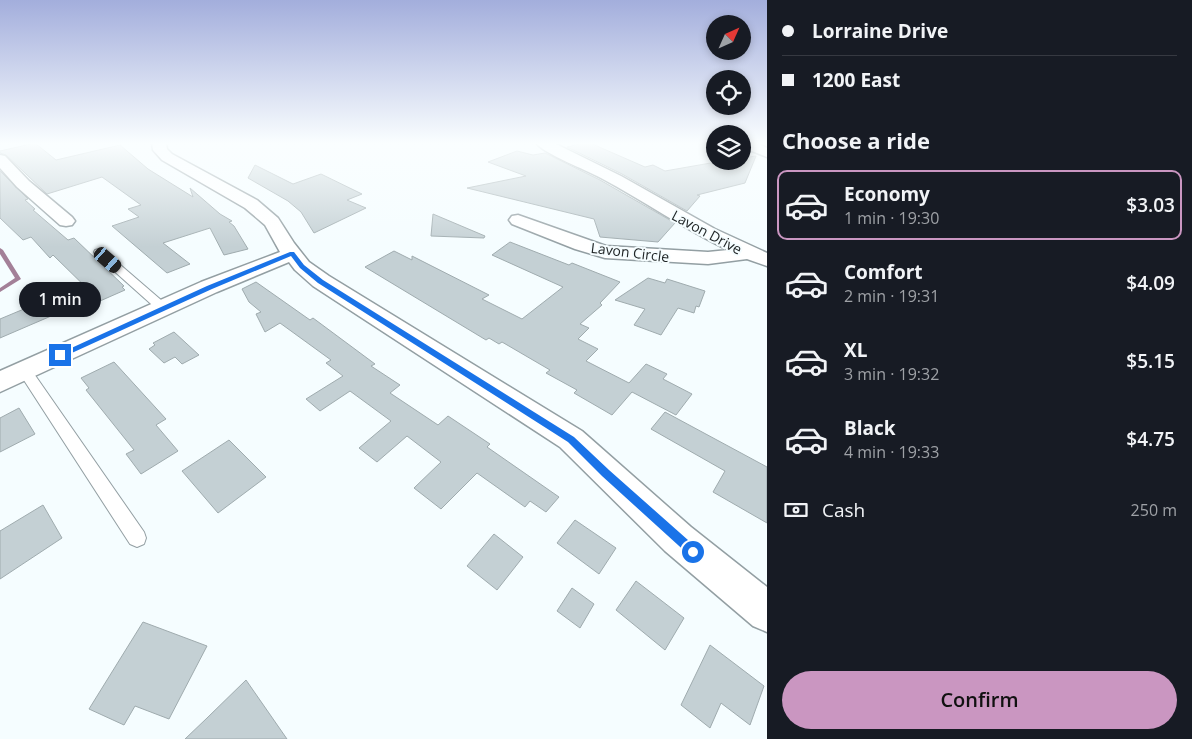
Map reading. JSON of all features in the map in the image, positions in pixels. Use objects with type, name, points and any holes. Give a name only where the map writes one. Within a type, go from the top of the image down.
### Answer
[{"type":"street","points":[[17,177],[66,221]]},
{"type":"street","points":[[204,177],[251,204],[264,214],[272,222],[292,254],[302,266],[321,282],[571,439],[678,539],[767,612]]},
{"type":"street","name":"Lavon Drive","points":[[611,177],[672,214],[747,253],[767,260]]},
{"type":"street","name":"Lavon Circle","points":[[518,220],[582,245],[606,252],[708,258],[747,253]]},
{"type":"street","points":[[0,382],[292,254]]},
{"type":"lane","points":[[99,252],[164,309]]},
{"type":"lane","points":[[25,371],[137,538]]},
{"type":"building","points":[[0,177],[6,177],[28,199],[25,200],[35,209],[33,210],[68,240],[74,238],[124,286],[122,287],[125,290],[100,301],[53,255],[50,258],[31,237],[23,240],[0,218]]},
{"type":"building","points":[[30,177],[100,177],[47,194]]},
{"type":"building","points":[[103,177],[162,177],[193,197],[190,188],[220,214],[232,221],[229,222],[234,226],[248,249],[224,255],[210,228],[163,243],[190,264],[167,273],[112,226],[139,217],[128,209],[141,205]]},
{"type":"building","points":[[280,177],[293,184],[311,177],[328,177],[362,194],[347,200],[366,208],[314,233],[301,212],[288,201],[248,178]]},
{"type":"building","points":[[519,177],[595,177],[675,223],[658,242],[600,237],[594,219],[467,188]]},
{"type":"building","points":[[628,177],[747,177],[745,183],[697,195],[700,196],[687,211]]},
{"type":"building","points":[[433,214],[485,236],[484,238],[431,236]]},
{"type":"building","points":[[510,242],[620,282],[600,303],[602,305],[580,324],[589,328],[578,339],[598,349],[586,361],[629,383],[646,364],[667,374],[663,379],[692,394],[676,415],[632,392],[612,415],[574,393],[577,390],[546,373],[550,370],[502,342],[499,344],[489,338],[486,340],[365,267],[394,251],[412,260],[412,256],[489,295],[482,299],[522,319],[563,287],[492,255]]},
{"type":"building","points":[[648,278],[665,283],[667,279],[705,291],[699,307],[696,306],[694,313],[678,308],[661,335],[634,325],[645,309],[615,300]]},
{"type":"building","points":[[256,282],[310,320],[313,318],[375,364],[371,366],[400,385],[390,393],[438,425],[448,416],[490,444],[487,447],[559,497],[546,512],[530,501],[525,507],[477,473],[441,509],[414,488],[441,462],[407,436],[377,462],[359,448],[391,421],[350,391],[320,411],[306,399],[343,376],[326,363],[331,360],[280,323],[265,332],[256,314],[261,312],[249,302],[242,289]]},
{"type":"building","points":[[79,286],[86,301],[0,338],[0,319]]},
{"type":"building","points":[[174,332],[199,355],[182,364],[175,357],[164,363],[149,349],[155,345],[153,343]]},
{"type":"building","points":[[114,362],[166,419],[156,425],[178,451],[141,474],[126,454],[134,450],[86,390],[89,388],[81,378]]},
{"type":"building","points":[[19,408],[35,434],[0,452],[0,418]]},
{"type":"building","points":[[665,412],[767,467],[767,523],[713,492],[725,471],[651,429]]},
{"type":"building","points":[[229,440],[266,477],[218,513],[182,471]]},
{"type":"building","points":[[43,505],[62,538],[0,579],[0,531]]},
{"type":"building","points":[[575,520],[616,548],[599,574],[557,543]]},
{"type":"building","points":[[494,534],[523,557],[497,590],[467,566]]},
{"type":"building","points":[[636,581],[684,618],[665,650],[616,610]]},
{"type":"building","points":[[572,588],[594,604],[580,628],[557,611]]},
{"type":"building","points":[[143,622],[207,646],[169,719],[135,706],[124,725],[89,709]]},
{"type":"building","points":[[710,645],[764,686],[750,725],[721,703],[710,728],[681,705]]},
{"type":"building","points":[[246,680],[287,739],[185,739],[207,718]]},
{"type":"waterway","points":[[0,250],[18,279],[0,290]]},
{"type":"route","points":[[60,355],[209,288],[292,254],[302,266],[321,282],[571,439],[605,473],[693,552]]}]
